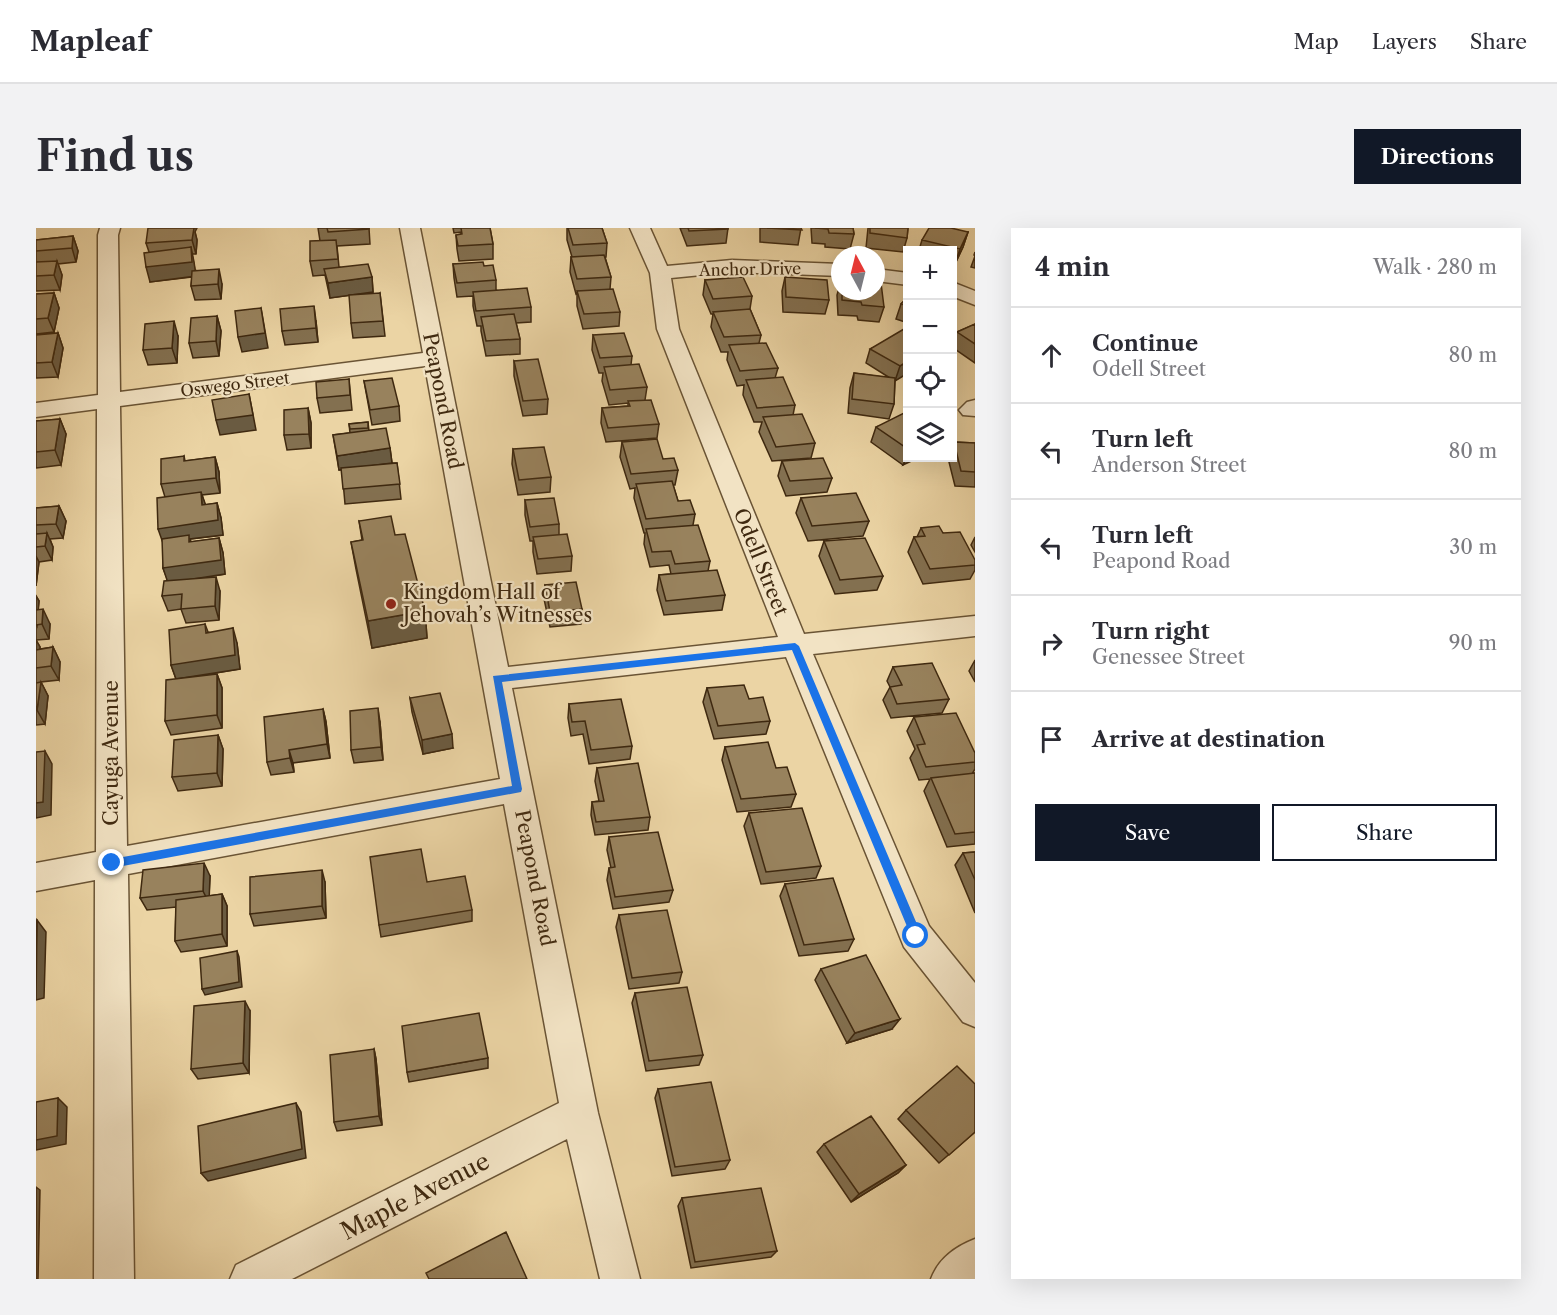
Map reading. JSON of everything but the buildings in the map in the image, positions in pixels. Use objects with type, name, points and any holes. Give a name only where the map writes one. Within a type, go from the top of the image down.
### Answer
[{"type":"street","name":"Cayuga Avenue","points":[[110,228],[108,235],[108,401],[114,1279]]},
{"type":"street","name":"Peapond Road","points":[[410,228],[579,1113],[620,1279]]},
{"type":"street","name":"Odell Street","points":[[640,228],[660,273],[668,329],[795,646],[916,936],[975,1010]]},
{"type":"street","name":"Anchor Drive","points":[[660,273],[732,266],[831,270]]},
{"type":"street","points":[[885,276],[903,278]]},
{"type":"street","points":[[957,290],[975,299]]},
{"type":"street","name":"Oswego Street","points":[[36,410],[435,358]]},
{"type":"street","points":[[496,679],[975,626]]},
{"type":"street","points":[[36,877],[518,789]]},
{"type":"street","name":"Maple Avenue","points":[[250,1279],[579,1113]]},
{"type":"street","points":[[951,1279],[975,1259]]},
{"type":"place","name":"Kingdom Hall of Jehovah’s Witnesses","points":[[391,604]]},
{"type":"route","points":[[112,863],[518,789],[496,679],[795,646],[916,936]]}]
